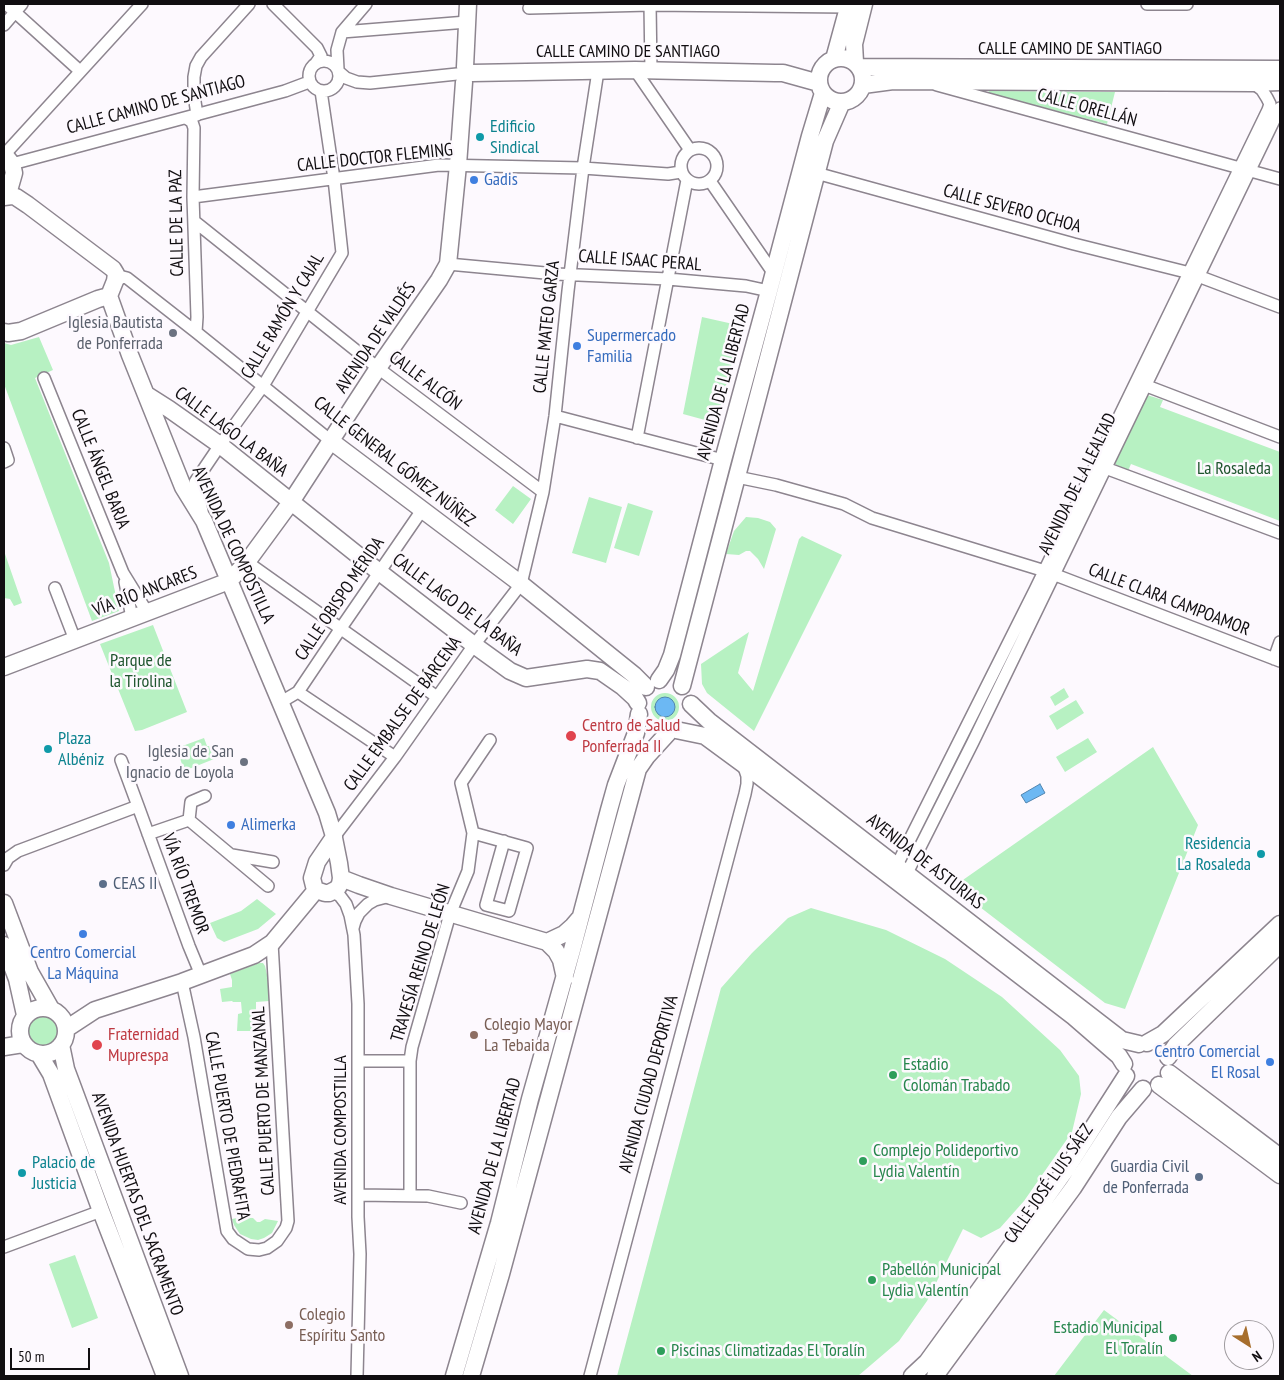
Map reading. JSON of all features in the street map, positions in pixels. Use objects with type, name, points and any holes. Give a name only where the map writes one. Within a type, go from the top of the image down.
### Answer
[{"type":"street","points":[[4,196],[10,188],[14,173],[7,157],[80,71],[142,4]]},
{"type":"street","name":"CALLE DE LA PAZ","points":[[196,332],[193,197],[194,128],[191,116],[194,77],[196,66],[201,57],[249,4]]},
{"type":"street","points":[[273,4],[317,48],[321,56],[309,72],[309,82],[320,91],[328,91],[338,81],[337,50],[342,32],[366,4]]},
{"type":"street","name":"AVENIDA DE VALDÉS","points":[[229,581],[247,562],[291,502],[448,264],[458,165],[468,4]]},
{"type":"street","points":[[529,8],[650,4],[848,5],[830,61],[819,76],[821,88],[833,100],[842,102],[855,97],[863,85],[863,76],[857,64],[854,44],[864,4]]},
{"type":"street","points":[[650,4],[643,71],[690,150]]},
{"type":"street","points":[[1147,4],[1187,4]]},
{"type":"street","points":[[4,24],[14,6],[80,71]]},
{"type":"street","points":[[342,32],[467,22]]},
{"type":"street","points":[[830,61],[846,58],[857,64]]},
{"type":"street","points":[[316,63],[328,61],[334,64],[338,71]]},
{"type":"street","name":"CALLE CAMINO DE SANTIAGO","points":[[338,71],[346,78],[357,82],[370,83],[464,74],[598,71],[783,73],[830,61]]},
{"type":"street","name":"CALLE CAMINO DE SANTIAGO","points":[[857,64],[1280,69]]},
{"type":"street","name":"CALLE MATEO GARZA","points":[[521,584],[543,492],[555,416],[583,168],[598,71]]},
{"type":"street","name":"CALLE CAMINO DE SANTIAGO","points":[[783,73],[821,88]]},
{"type":"street","name":"CALLE CAMINO DE SANTIAGO","points":[[863,85],[893,81],[1280,82]]},
{"type":"street","name":"CALLE CAMINO DE SANTIAGO","points":[[7,157],[191,116],[285,91],[309,82]]},
{"type":"street","name":"CALLE ORELLÁN","points":[[924,82],[1280,179]]},
{"type":"street","name":"AVENIDA DE LA LEALTAD","points":[[1245,170],[1270,104],[1262,90],[1253,83]]},
{"type":"street","name":"AVENIDA DE LA LIBERTAD","points":[[652,684],[666,670],[672,654],[774,274],[821,88]]},
{"type":"street","name":"CALLE RAMÓN Y CAJAL","points":[[204,521],[195,482],[263,386],[342,253],[334,179],[320,91]]},
{"type":"street","name":"AVENIDA DE LA LIBERTAD","points":[[682,686],[816,173],[825,141],[842,102]]},
{"type":"street","name":"AVENIDA DE LA LEALTAD","points":[[902,869],[1049,573],[1245,170],[1280,108]]},
{"type":"street","points":[[637,438],[668,279],[684,176],[682,160],[690,150],[700,148],[706,149],[714,156],[717,167],[710,181],[701,184],[691,183],[684,176]]},
{"type":"street","name":"CALLE DOCTOR FLEMING","points":[[193,197],[439,165],[583,168],[684,176]]},
{"type":"street","name":"CALLE SEVERO OCHOA","points":[[816,173],[1074,244],[1194,274],[1280,307]]},
{"type":"street","points":[[710,181],[774,274]]},
{"type":"street","points":[[4,196],[16,197],[113,268],[116,274],[112,288],[98,299],[21,331],[4,332]]},
{"type":"street","name":"CALLE ALCÓN","points":[[194,221],[378,368],[543,492]]},
{"type":"street","name":"CALLE ISAAC PERAL","points":[[448,264],[570,274],[668,279],[746,286],[769,291]]},
{"type":"street","name":"CALLE GENERAL GÓMEZ NÚÑEZ","points":[[112,288],[123,277],[127,278],[422,510],[521,584],[634,675],[652,684]]},
{"type":"street","name":"AVENIDA DE COMPOSTILLA","points":[[112,288],[130,355],[183,487],[204,521],[327,813],[340,863],[339,882]]},
{"type":"street","name":"CALLE ÁNGEL BARJA","points":[[44,378],[140,615]]},
{"type":"street","points":[[1141,384],[1280,437]]},
{"type":"street","name":"CALLE LAGO LA BAÑA","points":[[147,395],[220,445],[291,502]]},
{"type":"street","points":[[555,416],[723,460]]},
{"type":"street","points":[[4,448],[8,460],[4,462]]},
{"type":"street","points":[[1101,466],[1280,532]]},
{"type":"street","name":"AVENIDA DE LA LEALTAD","points":[[736,477],[776,485],[844,504],[872,518],[1049,573]]},
{"type":"street","name":"CALLE LAGO DE LA BAÑA","points":[[291,502],[379,572],[510,671],[526,678],[587,669],[600,671],[635,698],[638,709]]},
{"type":"street","name":"CALLE OBISPO MÉRIDA","points":[[281,702],[298,692],[422,510]]},
{"type":"street","points":[[247,562],[437,697]]},
{"type":"street","name":"CALLE CLARA CAMPOAMOR","points":[[1049,573],[1277,660]]},
{"type":"street","name":"VÍA RÍO ANCARES","points":[[4,667],[229,581]]},
{"type":"street","name":"CALLE EMBALSE DE BÁRCENA","points":[[334,837],[395,757],[474,645],[521,584]]},
{"type":"street","points":[[55,588],[75,640]]},
{"type":"street","points":[[1277,660],[1280,642]]},
{"type":"street","points":[[667,680],[682,686],[690,697],[691,704],[686,722],[672,731],[662,733],[645,725],[638,709],[639,697],[652,684],[667,680]]},
{"type":"street","points":[[298,692],[395,757]]},
{"type":"street","name":"AVENIDA DE ASTURIAS","points":[[691,704],[709,721],[1122,1040],[1143,1044]]},
{"type":"street","name":"AVENIDA DE LA LIBERTAD","points":[[454,1376],[499,1223],[528,1106],[565,978],[616,785],[636,733],[638,709]]},
{"type":"street","name":"AVENIDA DE LA LIBERTAD","points":[[471,1376],[501,1274],[638,769],[646,756],[672,731]]},
{"type":"street","name":"AVENIDA DE ASTURIAS","points":[[672,731],[705,736],[743,764],[1074,1016],[1119,1056],[1125,1070]]},
{"type":"street","points":[[490,740],[461,784],[473,833],[527,848],[509,911],[486,905],[504,842]]},
{"type":"street","name":"VÍA RÍO TREMOR","points":[[121,760],[201,975]]},
{"type":"street","name":"AVENIDA CIUDAD DEPORTIVA","points":[[590,1376],[744,800],[747,776],[743,764]]},
{"type":"street","points":[[744,800],[753,787],[758,784],[768,783]]},
{"type":"street","points":[[189,820],[191,802],[205,796]]},
{"type":"street","points":[[4,864],[8,858],[18,851],[138,806]]},
{"type":"street","name":"CALLE EMBALSE DE BÁRCENA","points":[[327,813],[343,818],[349,816]]},
{"type":"street","points":[[148,834],[189,820]]},
{"type":"street","points":[[189,820],[268,886]]},
{"type":"street","name":"TRAVESÍA REINO DE LEÓN","points":[[410,1195],[410,1061],[412,1046],[450,914],[468,871],[473,833]]},
{"type":"street","points":[[334,837],[317,862],[312,882],[316,890],[325,893],[339,882]]},
{"type":"street","points":[[4,851],[18,851]]},
{"type":"street","points":[[230,854],[274,862]]},
{"type":"street","points":[[313,873],[322,865],[329,864],[334,866],[339,882]]},
{"type":"street","points":[[339,882],[547,942],[558,956],[563,966],[565,978]]},
{"type":"street","name":"AVENIDA COMPOSTILLA","points":[[339,882],[340,896],[346,904],[353,928],[358,1004],[358,1194],[360,1254],[357,1376]]},
{"type":"street","points":[[4,1037],[33,1009],[40,1007],[53,1010],[96,1010],[182,982],[254,955],[272,943],[316,890]]},
{"type":"street","points":[[353,928],[354,921],[359,913],[368,904],[374,900],[391,896]]},
{"type":"street","points":[[4,903],[30,972],[53,1010],[64,1020],[64,1037]]},
{"type":"street","points":[[547,942],[568,930],[581,916]]},
{"type":"street","points":[[1280,924],[1163,1034],[1133,1047],[1129,1052],[1125,1070],[1131,1082],[1143,1089],[1152,1088],[1166,1072],[1176,1045],[1280,944]]},
{"type":"street","name":"CALLE PUERTO DE MANZANAL","points":[[267,1248],[278,1241],[288,1221],[272,943]]},
{"type":"street","points":[[4,945],[17,979],[22,1021],[19,1032],[23,1044],[31,1051],[39,1054],[51,1052],[64,1037],[96,1010]]},
{"type":"street","name":"CALLE PUERTO DE PIEDRAFITA","points":[[182,982],[194,1037],[227,1231],[233,1239],[248,1249],[259,1250],[267,1248]]},
{"type":"street","name":"AVENIDA HUERTAS DEL SACRAMENTO","points":[[64,1037],[66,1069],[180,1376]]},
{"type":"street","points":[[4,1046],[23,1044]]},
{"type":"street","points":[[1143,1044],[1160,1046],[1165,1051],[1166,1072],[1246,1149],[1280,1175]]},
{"type":"street","name":"AVENIDA HUERTAS DEL SACRAMENTO","points":[[39,1054],[51,1074],[101,1211],[165,1376]]},
{"type":"street","points":[[359,1061],[410,1061]]},
{"type":"street","name":"CALLE JOSÉ LUIS SÁEZ","points":[[912,1376],[927,1362],[1061,1176],[1125,1070]]},
{"type":"street","points":[[1166,1072],[1280,1157]]},
{"type":"street","name":"CALLE JOSÉ LUIS SÁEZ","points":[[935,1376],[1073,1188],[1119,1117],[1143,1089]]},
{"type":"street","points":[[528,1106],[545,1112]]},
{"type":"street","points":[[358,1194],[428,1196],[461,1203]]},
{"type":"street","points":[[4,1247],[101,1211]]},
{"type":"green space","points":[[989,91],[1115,92],[1107,124],[988,93]]},
{"type":"green space","points":[[702,317],[742,326],[716,423],[683,414]]},
{"type":"green space","points":[[39,337],[53,370],[35,378],[109,563],[119,611],[92,621],[4,384],[4,343],[11,345]]},
{"type":"green space","name":"La Rosaleda","points":[[1147,395],[1163,400],[1160,407],[1280,452],[1280,521],[1131,464],[1128,471],[1116,465],[1114,462]]},
{"type":"green space","points":[[513,486],[531,499],[513,524],[495,510]]},
{"type":"green space","points":[[589,497],[622,507],[606,563],[572,553]]},
{"type":"green space","points":[[628,503],[653,511],[639,556],[614,548]]},
{"type":"green space","points":[[746,517],[770,522],[776,529],[764,569],[750,551],[739,555],[726,554],[734,531]]},
{"type":"green space","points":[[802,536],[842,555],[754,731],[707,693],[702,684],[701,664],[749,632],[738,673],[753,691],[799,539]]},
{"type":"green space","points":[[4,551],[22,603],[14,606],[10,599],[4,598]]},
{"type":"green space","name":"Parque de la Tirolina","points":[[153,625],[187,712],[135,731],[100,644]]},
{"type":"green space","points":[[1064,688],[1069,697],[1055,706],[1050,697]]},
{"type":"green space","points":[[665,693],[675,697],[679,707],[675,717],[665,721],[655,717],[651,707],[655,697]]},
{"type":"green space","points":[[1076,700],[1084,713],[1057,730],[1049,716]]},
{"type":"green space","points":[[204,738],[214,759],[184,771],[177,748]]},
{"type":"green space","points":[[1088,738],[1097,752],[1065,772],[1056,757]]},
{"type":"green space","points":[[1153,747],[1198,825],[1125,1009],[1105,1003],[959,891],[960,882]]},
{"type":"green space","points":[[257,899],[276,914],[258,929],[224,942],[217,938],[210,923],[241,911]]},
{"type":"green space","name":"Complejo Polideportivo Lydia Valentín","points":[[811,908],[886,930],[945,959],[1002,997],[1060,1050],[1079,1076],[1081,1094],[1072,1132],[1024,1201],[1000,1228],[981,1238],[963,1229],[927,1301],[899,1341],[858,1376],[617,1376],[721,988],[752,953],[788,918]]},
{"type":"green space","points":[[263,963],[265,966],[268,979],[269,1001],[256,1002],[256,1031],[237,1031],[238,1014],[242,1013],[241,1002],[222,1002],[220,989],[232,987],[230,974]]},
{"type":"green space","points":[[42,1015],[54,1019],[58,1031],[54,1043],[42,1047],[30,1043],[26,1031],[30,1019]]},
{"type":"green space","points":[[242,1217],[253,1218],[257,1222],[265,1219],[278,1221],[272,1233],[258,1240],[240,1234],[232,1219]]},
{"type":"green space","points":[[75,1255],[98,1318],[72,1328],[49,1264]]},
{"type":"green space","points":[[1104,1310],[1193,1376],[1054,1376]]},
{"type":"water","points":[[665,697],[672,700],[675,707],[672,714],[665,717],[658,714],[655,707],[658,700]]},
{"type":"water","points":[[1040,784],[1045,793],[1026,803],[1021,795]]},
{"type":"place","name":"Edificio Sindical","points":[[480,137]]},
{"type":"place","name":"Gadis","points":[[474,180]]},
{"type":"place","name":"Iglesia Bautista de Ponferrada","points":[[173,333]]},
{"type":"place","name":"Supermercado Familia","points":[[577,346]]},
{"type":"place","name":"Centro de Salud Ponferrada II","points":[[571,736]]},
{"type":"place","name":"Plaza Albéniz","points":[[48,749]]},
{"type":"place","name":"Iglesia de San Ignacio de Loyola","points":[[244,762]]},
{"type":"place","name":"Alimerka","points":[[231,825]]},
{"type":"place","name":"Residencia La Rosaleda","points":[[1261,854]]},
{"type":"place","name":"CEAS II","points":[[103,884]]},
{"type":"place","name":"Centro Comercial La Máquina","points":[[83,934]]},
{"type":"place","name":"Colegio Mayor La Tebaida","points":[[474,1035]]},
{"type":"place","name":"Fraternidad Muprespa","points":[[97,1045]]},
{"type":"place","name":"Centro Comercial El Rosal","points":[[1270,1062]]},
{"type":"place","name":"Estadio Colomán Trabado","points":[[893,1075]]},
{"type":"place","name":"Complejo Polideportivo Lydia Valentín","points":[[863,1161]]},
{"type":"place","name":"Palacio de Justicia","points":[[22,1173]]},
{"type":"place","name":"Guardia Civil de Ponferrada","points":[[1199,1177]]},
{"type":"place","name":"Pabellón Municipal Lydia Valentín","points":[[872,1280]]},
{"type":"place","name":"Colegio Espíritu Santo","points":[[289,1325]]},
{"type":"place","name":"Estadio Municipal El Toralín","points":[[1173,1338]]},
{"type":"place","name":"Piscinas Climatizadas El Toralín","points":[[661,1351]]}]
